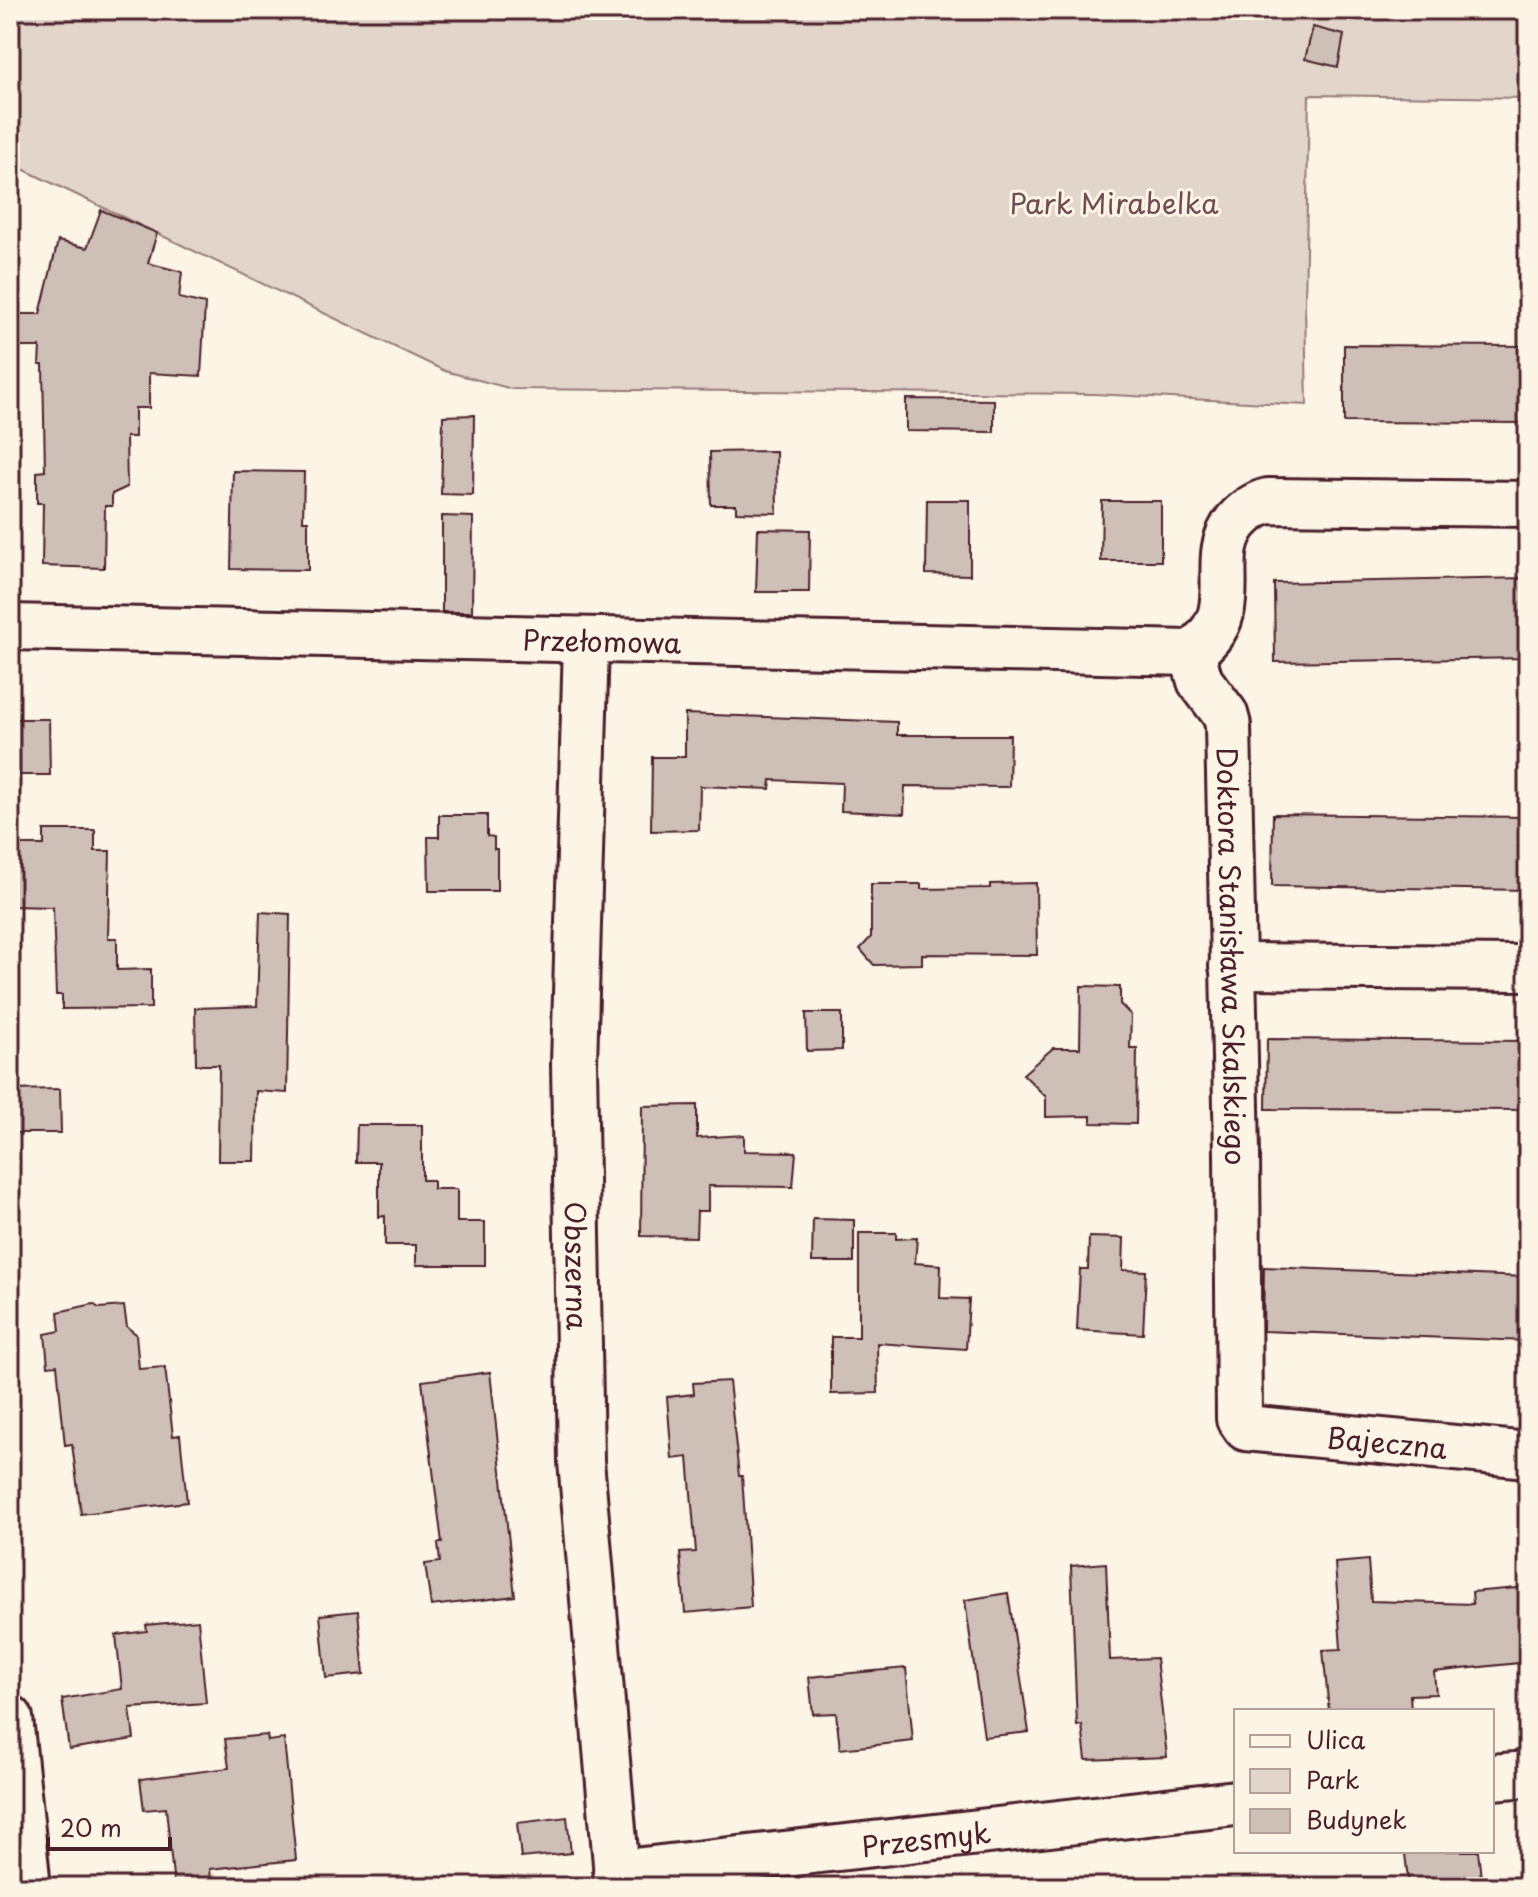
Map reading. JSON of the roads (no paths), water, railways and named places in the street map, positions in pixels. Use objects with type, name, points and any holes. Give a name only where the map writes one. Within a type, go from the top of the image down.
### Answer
[{"type":"street","points":[[1192,653],[1207,640],[1222,611],[1227,535],[1247,511],[1268,501],[1528,504]]},
{"type":"street","name":"Przełomowa","points":[[10,627],[1192,653]]},
{"type":"street","name":"Obszerna","points":[[586,642],[574,1064],[581,1461],[617,1880]]},
{"type":"street","name":"Doktora Stanisława Skalskiego","points":[[1192,653],[1200,681],[1225,714],[1228,725],[1237,1154],[1238,1406],[1239,1418],[1246,1428]]},
{"type":"street","points":[[1232,966],[1528,968]]},
{"type":"street","name":"Bajeczna","points":[[1246,1428],[1528,1455]]},
{"type":"street","points":[[10,1718],[28,1887]]},
{"type":"street","points":[[1494,1777],[1528,1774]]},
{"type":"street","name":"Przesmyk","points":[[617,1880],[1234,1803]]},
{"type":"park label","name":"Park Mirabelka","points":[[1114,202]]}]
